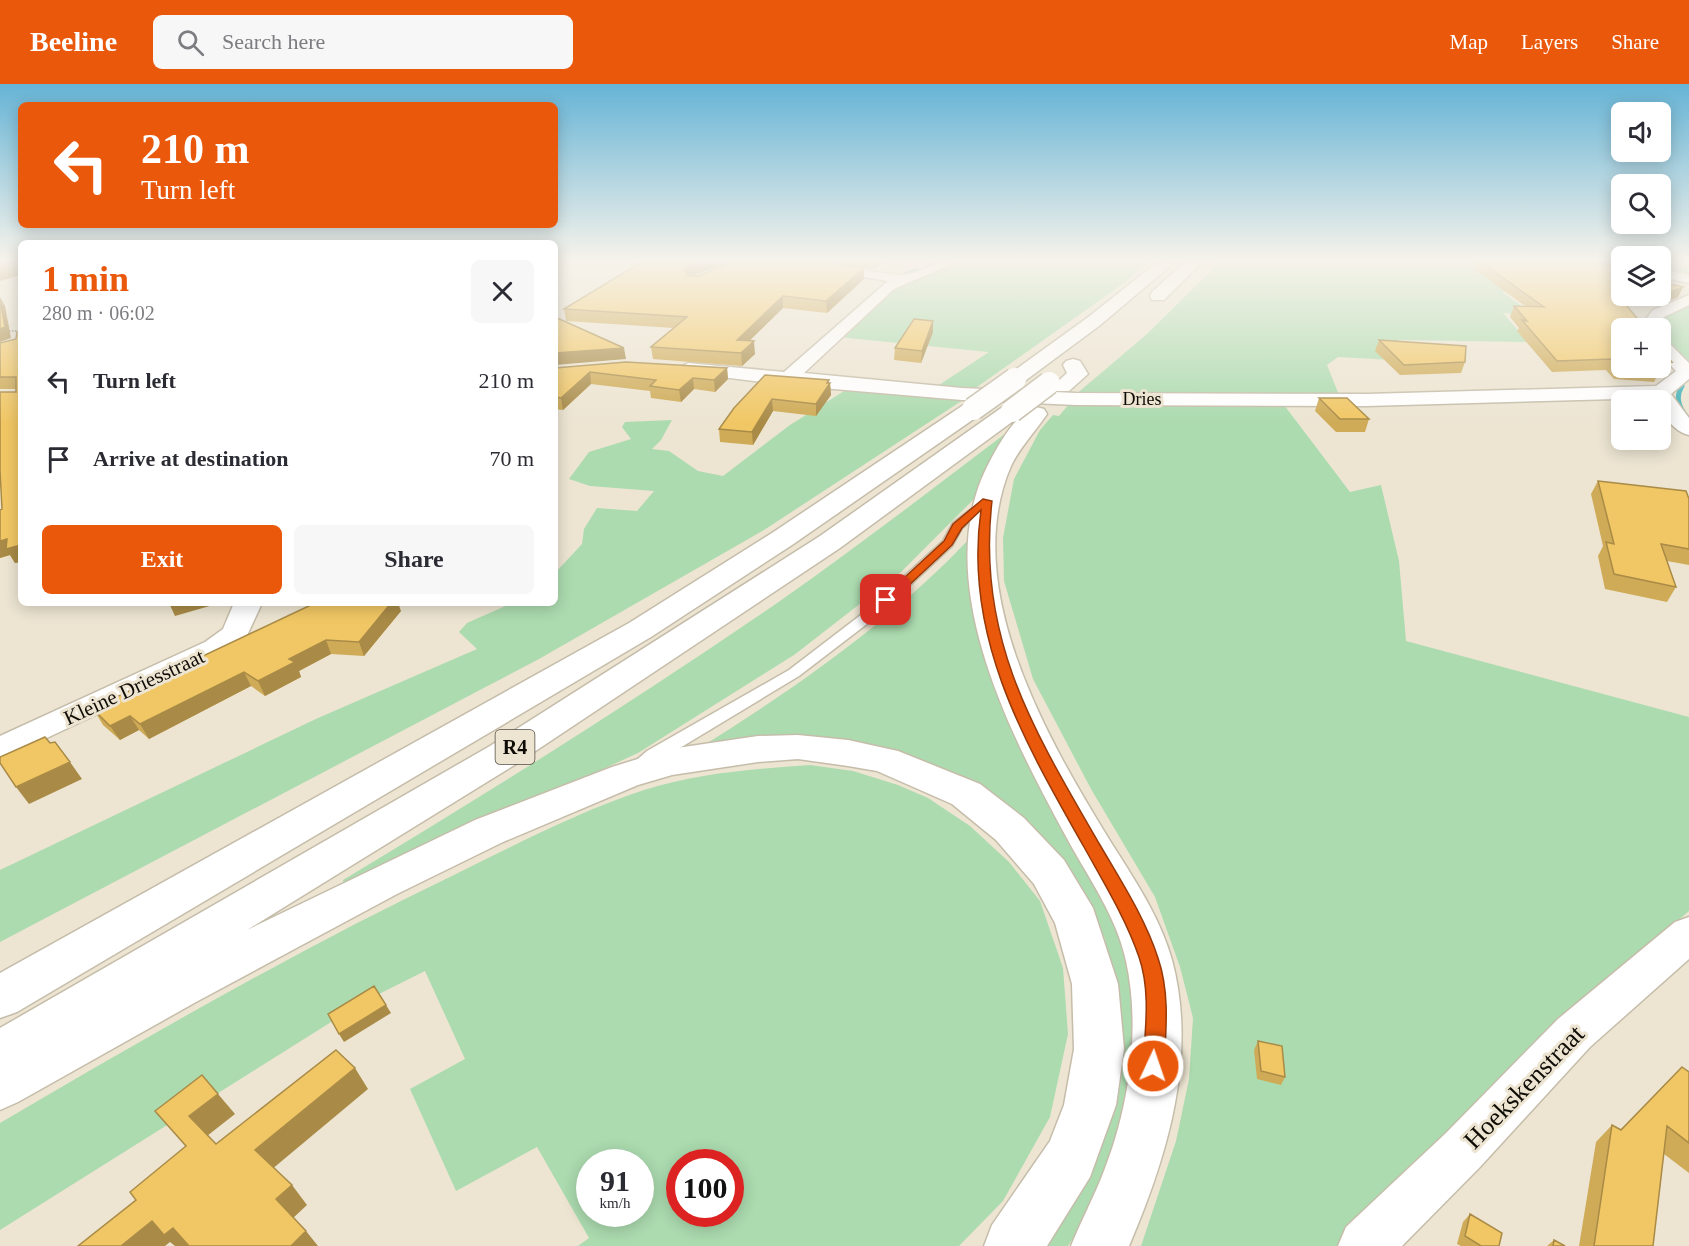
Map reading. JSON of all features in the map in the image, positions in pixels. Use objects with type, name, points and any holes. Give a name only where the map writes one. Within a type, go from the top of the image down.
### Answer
[{"type":"highway","name":"R4","points":[[0,1055],[503,755],[830,542],[1035,395],[1093,322],[1101,315]]},
{"type":"highway","points":[[1091,351],[1073,364],[1078,374],[1035,395],[1014,442],[996,472],[987,501],[983,533],[984,586],[991,630],[1008,684],[1051,774],[1123,901],[1149,958],[1157,1007],[1152,1086],[1134,1162],[1100,1246]]},
{"type":"highway","name":"R4","points":[[0,997],[640,630],[782,539],[973,409],[1035,395]]},
{"type":"highway","points":[[0,1085],[179,987],[382,882],[489,831],[625,776],[670,762],[758,749],[798,747],[885,760],[966,794],[1010,829],[1049,872],[1077,921],[1092,974],[1099,1049],[1090,1105],[1071,1158],[1013,1246]]},
{"type":"street","points":[[787,378],[856,315]]},
{"type":"street","points":[[1663,390],[1680,379],[1685,371],[1671,354]]},
{"type":"street","name":"Dries","points":[[666,367],[962,393],[1076,399],[1367,400],[1611,393]]},
{"type":"street","points":[[1671,410],[1689,429]]},
{"type":"street","name":"Kleine Driesstraat","points":[[0,749],[221,645],[235,634],[247,606]]},
{"type":"street","name":"Hoekskenstraat","points":[[1365,1246],[1463,1150],[1574,1033],[1689,934]]},
{"type":"lane","points":[[625,776],[653,755],[794,673],[871,614],[948,543],[957,526],[987,501]]},
{"type":"path","points":[[0,332],[18,331]]},
{"type":"green space","points":[[864,315],[1078,315],[970,392],[936,387],[989,352],[838,337]]},
{"type":"green space","points":[[1166,315],[1505,315],[1528,342],[1398,340],[1411,361],[1338,357],[1327,365],[1339,395],[1074,396]]},
{"type":"green space","points":[[1667,315],[1689,315],[1689,361],[1671,345],[1671,318],[1664,318]]},
{"type":"green space","points":[[849,388],[966,398],[764,530],[539,659],[0,942],[0,870],[318,718],[477,649],[459,632],[467,623],[505,606],[558,606],[558,570],[582,544],[584,529],[597,508],[637,511],[654,491],[590,486],[569,479],[589,452],[631,439],[622,427],[625,422],[672,420],[661,440],[652,449],[669,451],[698,471],[723,476],[790,425]]},
{"type":"green space","points":[[1069,404],[1284,405],[1350,492],[1381,485],[1399,561],[1406,641],[1689,717],[1689,911],[1578,1007],[1338,1246],[1141,1246],[1176,1141],[1189,1079],[1193,1018],[1180,967],[1155,897],[1091,789],[1033,679],[1004,581],[1003,538],[1014,479],[1040,430],[1053,415],[1059,416]]},
{"type":"green space","points":[[1010,430],[980,493],[901,572],[794,655],[638,753],[344,888],[343,880],[564,744],[780,601]]},
{"type":"green space","points":[[972,536],[972,571],[1122,936],[1137,999],[1137,1056],[1110,1168],[1083,1223],[1068,1246],[1042,1246],[1116,1000],[1105,939],[1082,891],[931,766],[698,749],[771,702],[842,651],[909,596]]},
{"type":"green space","points":[[810,765],[853,771],[898,785],[928,798],[970,826],[1009,862],[1040,901],[1063,968],[1068,1034],[1050,1117],[1003,1201],[959,1246],[578,1246],[589,1238],[583,1227],[654,1227],[654,1149],[576,1149],[576,1215],[537,1147],[456,1191],[410,1089],[465,1059],[425,971],[363,1002],[0,1230],[0,1123],[169,1025],[341,931],[527,839],[620,798],[644,790],[685,779]]},
{"type":"building","points":[[0,315],[3,315],[5,327],[0,329]]},
{"type":"building","points":[[660,315],[763,315],[737,340],[754,341],[741,353],[651,347],[687,317]]},
{"type":"building","points":[[1522,315],[1635,315],[1637,318],[1611,318],[1611,359],[1557,361],[1522,320],[1527,321]]},
{"type":"building","points":[[558,318],[624,348],[558,353]]},
{"type":"building","points":[[914,319],[933,321],[922,351],[895,348]]},
{"type":"building","points":[[17,332],[18,546],[6,549],[7,539],[0,541],[0,510],[2,509],[0,392],[16,392],[16,377],[0,377],[0,343],[16,339]]},
{"type":"building","points":[[1379,340],[1466,346],[1465,362],[1404,365]]},
{"type":"building","points":[[626,362],[727,368],[714,380],[693,378],[679,390],[650,386],[656,380],[590,372],[561,398],[558,398],[558,368]]},
{"type":"building","points":[[765,375],[829,380],[827,383],[830,383],[816,404],[772,399],[752,432],[719,429],[734,408]]},
{"type":"building","points":[[1319,398],[1347,398],[1369,419],[1340,419]]},
{"type":"building","points":[[1598,481],[1686,491],[1689,499],[1689,549],[1661,544],[1676,587],[1614,574],[1606,542],[1614,544]]},
{"type":"building","points":[[309,606],[389,606],[359,642],[326,640],[289,659],[295,662],[258,681],[244,672],[140,724],[130,716],[110,726],[94,710],[115,701],[112,699]]},
{"type":"building","points":[[45,737],[50,743],[55,742],[70,762],[16,787],[0,763],[0,757]]},
{"type":"building","points":[[374,986],[386,1005],[339,1034],[328,1014]]},
{"type":"building","points":[[1258,1041],[1282,1046],[1285,1077],[1261,1071]]},
{"type":"building","points":[[336,1050],[355,1068],[255,1150],[292,1185],[276,1199],[306,1231],[291,1246],[189,1246],[173,1228],[164,1235],[152,1221],[121,1246],[78,1246],[136,1200],[130,1192],[186,1146],[155,1111],[202,1075],[218,1094],[189,1116],[216,1144]]},
{"type":"building","points":[[1682,1067],[1689,1072],[1689,1143],[1667,1126],[1653,1246],[1594,1246],[1612,1125],[1621,1130]]},
{"type":"building","points":[[1470,1214],[1502,1233],[1499,1246],[1481,1246],[1465,1236]]},
{"type":"building","points":[[1554,1240],[1565,1246],[1553,1246]]},
{"type":"waterway","points":[[1682,386],[1678,400],[1689,420]]},
{"type":"route","points":[[886,600],[948,543],[957,526],[974,509],[987,501],[983,533],[984,586],[991,630],[1008,684],[1051,774],[1123,901],[1149,958],[1157,1007],[1153,1066]]}]
